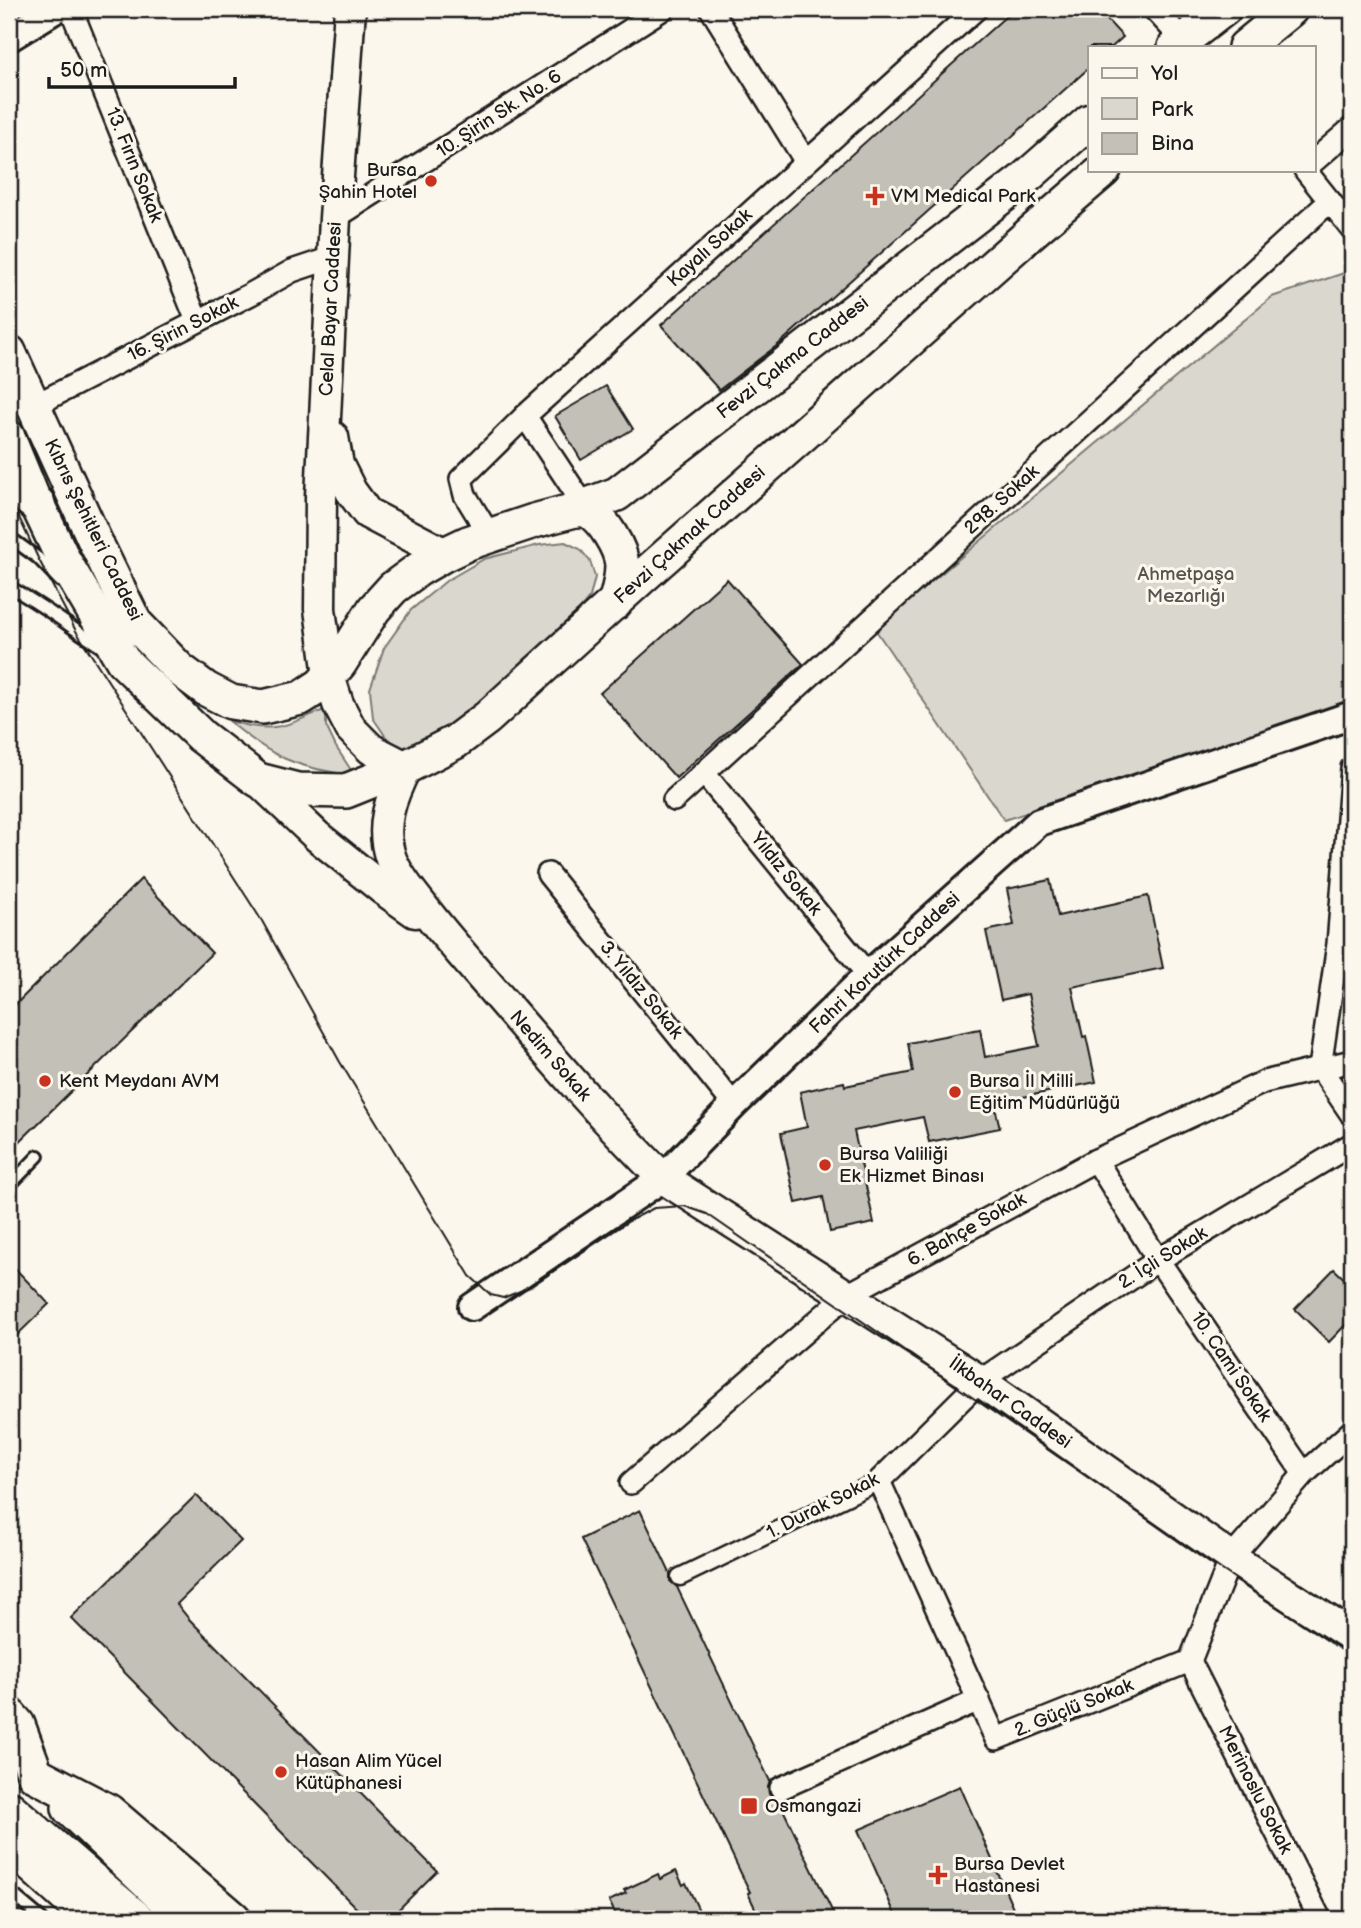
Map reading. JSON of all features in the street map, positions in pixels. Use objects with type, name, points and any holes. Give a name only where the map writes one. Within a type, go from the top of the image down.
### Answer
[{"type":"highway","points":[[9,483],[37,504]]},
{"type":"highway","points":[[9,1716],[17,1725],[35,1774],[108,1812],[233,1919]]},
{"type":"highway","points":[[9,1749],[187,1919]]},
{"type":"highway","points":[[9,1809],[136,1919]]},
{"type":"highway","points":[[9,1816],[74,1865]]},
{"type":"highway","points":[[9,1844],[92,1919]]},
{"type":"main road","name":"Celal Bayar Caddesi","points":[[350,9],[335,218],[321,497],[320,609],[325,680],[351,729],[371,749],[406,768]]},
{"type":"main road","points":[[1179,44],[1224,9]]},
{"type":"main road","points":[[1246,46],[1291,9]]},
{"type":"main road","name":"Fevzi Çakma Caddesi","points":[[468,544],[617,494],[1023,180],[1088,123]]},
{"type":"main road","name":"Fevzi Çakmak Caddesi","points":[[258,780],[298,790],[346,791],[406,768],[455,742],[487,718],[1033,230],[1102,172]]},
{"type":"main road","name":"Kıbrıs Şehitleri Caddesi","points":[[9,352],[135,623],[179,670],[206,689],[232,702],[263,707],[301,698],[325,680]]},
{"type":"main road","points":[[327,406],[338,465],[351,491],[367,513],[468,544]]},
{"type":"main road","points":[[9,436],[64,561],[123,661],[201,736],[258,780],[317,837],[441,931]]},
{"type":"main road","points":[[580,508],[602,523],[622,562],[620,587],[615,603]]},
{"type":"main road","points":[[325,680],[340,663],[374,609],[393,588],[419,569],[468,544]]},
{"type":"main road","points":[[406,768],[386,816],[386,836],[391,859],[402,880],[441,931]]},
{"type":"main road","name":"Nedim Sokak","points":[[441,931],[627,1143],[663,1178]]},
{"type":"main road","name":"İlkbahar Caddesi","points":[[663,1178],[980,1381],[1231,1558],[1352,1636]]},
{"type":"street","points":[[9,38],[56,9]]},
{"type":"street","name":"13. Fırın Sokak","points":[[71,9],[197,321]]},
{"type":"street","name":"10. Şirin Sk. No. 6","points":[[335,218],[663,9]]},
{"type":"street","points":[[711,9],[806,162]]},
{"type":"street","name":"Kayalı Sokak","points":[[468,544],[465,495],[461,479],[525,416],[976,9]]},
{"type":"street","points":[[1154,9],[1179,44]]},
{"type":"street","points":[[1316,159],[1352,128]]},
{"type":"street","points":[[1307,172],[1352,229]]},
{"type":"street","name":"298. Sokak","points":[[674,800],[1330,201]]},
{"type":"street","name":"16. Şirin Sokak","points":[[35,407],[292,271],[334,257]]},
{"type":"street","points":[[525,416],[580,508]]},
{"type":"street","name":"Fahri Korutürk Caddesi","points":[[472,1307],[663,1178],[734,1105],[869,975],[1039,822],[1352,715]]},
{"type":"street","points":[[1352,768],[1345,940],[1320,1068],[1352,1115]]},
{"type":"street","name":"Yıldız Sokak","points":[[704,773],[869,975]]},
{"type":"street","name":"3. Yıldız Sokak","points":[[548,874],[734,1105]]},
{"type":"street","name":"6. Bahçe Sokak","points":[[631,1482],[847,1295],[1096,1160],[1264,1082],[1352,1061]]},
{"type":"street","name":"2. İçli Sokak","points":[[980,1381],[1158,1260],[1352,1144]]},
{"type":"street","name":"10. Cami Sokak","points":[[1096,1160],[1158,1260],[1304,1474]]},
{"type":"street","name":"1. Durak Sokak","points":[[680,1577],[879,1481],[980,1381]]},
{"type":"street","points":[[1190,1661],[1231,1558],[1304,1474],[1352,1431]]},
{"type":"street","name":"2. Güçlü Sokak","points":[[879,1481],[996,1739],[1190,1661]]},
{"type":"street","name":"Merinoslu Sokak","points":[[1190,1661],[1320,1919]]},
{"type":"street","points":[[782,1788],[979,1700]]},
{"type":"lane","points":[[9,537],[38,558],[99,619]]},
{"type":"lane","points":[[9,587],[27,596],[123,661]]},
{"type":"lane","points":[[9,1186],[38,1156]]},
{"type":"lane","points":[[9,1891],[42,1919]]},
{"type":"green space","name":"Ahmetpaşa Mezarlığı","points":[[1352,266],[1352,706],[1004,820],[875,629],[1272,297],[1344,273]]},
{"type":"green space","points":[[565,542],[580,549],[590,561],[595,577],[590,597],[572,619],[474,712],[422,750],[401,749],[386,737],[373,718],[370,689],[384,648],[411,610],[446,581],[484,559],[539,545]]},
{"type":"green space","points":[[322,711],[336,747],[353,773],[349,775],[313,768],[284,758],[258,744],[229,721],[257,727],[274,727]]},
{"type":"building","name":"VM Medical Park","points":[[1014,9],[1097,9],[1123,37],[1113,46],[1088,46],[1088,69],[779,344],[719,390],[661,325]]},
{"type":"building","points":[[606,386],[633,429],[581,460],[555,416]]},
{"type":"building","points":[[727,579],[803,664],[676,778],[600,693]]},
{"type":"building","name":"Kent Meydanı AVM","points":[[141,879],[212,953],[9,1152],[9,1011]]},
{"type":"building","points":[[1050,880],[1058,916],[1148,896],[1163,968],[1072,987],[1096,1082],[994,1103],[1000,1128],[929,1142],[923,1117],[854,1131],[874,1223],[830,1232],[823,1197],[796,1203],[781,1133],[807,1127],[800,1092],[844,1082],[845,1086],[913,1072],[908,1043],[980,1029],[985,1057],[1039,1046],[1028,994],[1001,1000],[986,931],[1014,925],[1007,889]]},
{"type":"building","points":[[9,1262],[49,1304],[9,1343]]},
{"type":"building","points":[[1334,1269],[1352,1286],[1352,1318],[1329,1342],[1295,1309]]},
{"type":"building","name":"Hasan Alim Yücel Kütüphanesi","points":[[196,1495],[241,1541],[177,1604],[437,1871],[389,1919],[367,1919],[71,1618]]},
{"type":"building","points":[[640,1510],[670,1573],[670,1581],[677,1587],[770,1781],[769,1794],[779,1801],[836,1919],[760,1919],[748,1893],[750,1892],[581,1539]]},
{"type":"building","name":"Bursa Devlet Hastanesi","points":[[960,1786],[1018,1919],[897,1919],[858,1830]]},
{"type":"building","points":[[676,1871],[683,1885],[686,1883],[703,1919],[618,1919],[609,1901],[626,1893],[624,1890],[658,1874],[660,1879]]},
{"type":"tram line","points":[[9,496],[76,631],[262,921],[340,1062],[470,1276],[491,1295],[503,1298],[530,1287],[629,1221],[654,1208],[684,1206],[707,1214],[1352,1657]]},
{"type":"place","name":"Bursa Şahin Hotel","points":[[431,181]]},
{"type":"place","name":"VM Medical Park","points":[[875,196]]},
{"type":"place","name":"Kent Meydanı AVM","points":[[45,1081]]},
{"type":"place","name":"Bursa İl Milli Eğitim Müdürlüğü","points":[[955,1092]]},
{"type":"place","name":"Bursa Valiliği Ek Hizmet Binası","points":[[825,1165]]},
{"type":"place","name":"Hasan Alim Yücel Kütüphanesi","points":[[281,1772]]},
{"type":"place","name":"Osmangazi","points":[[749,1806]]},
{"type":"place","name":"Bursa Devlet Hastanesi","points":[[938,1875]]}]
